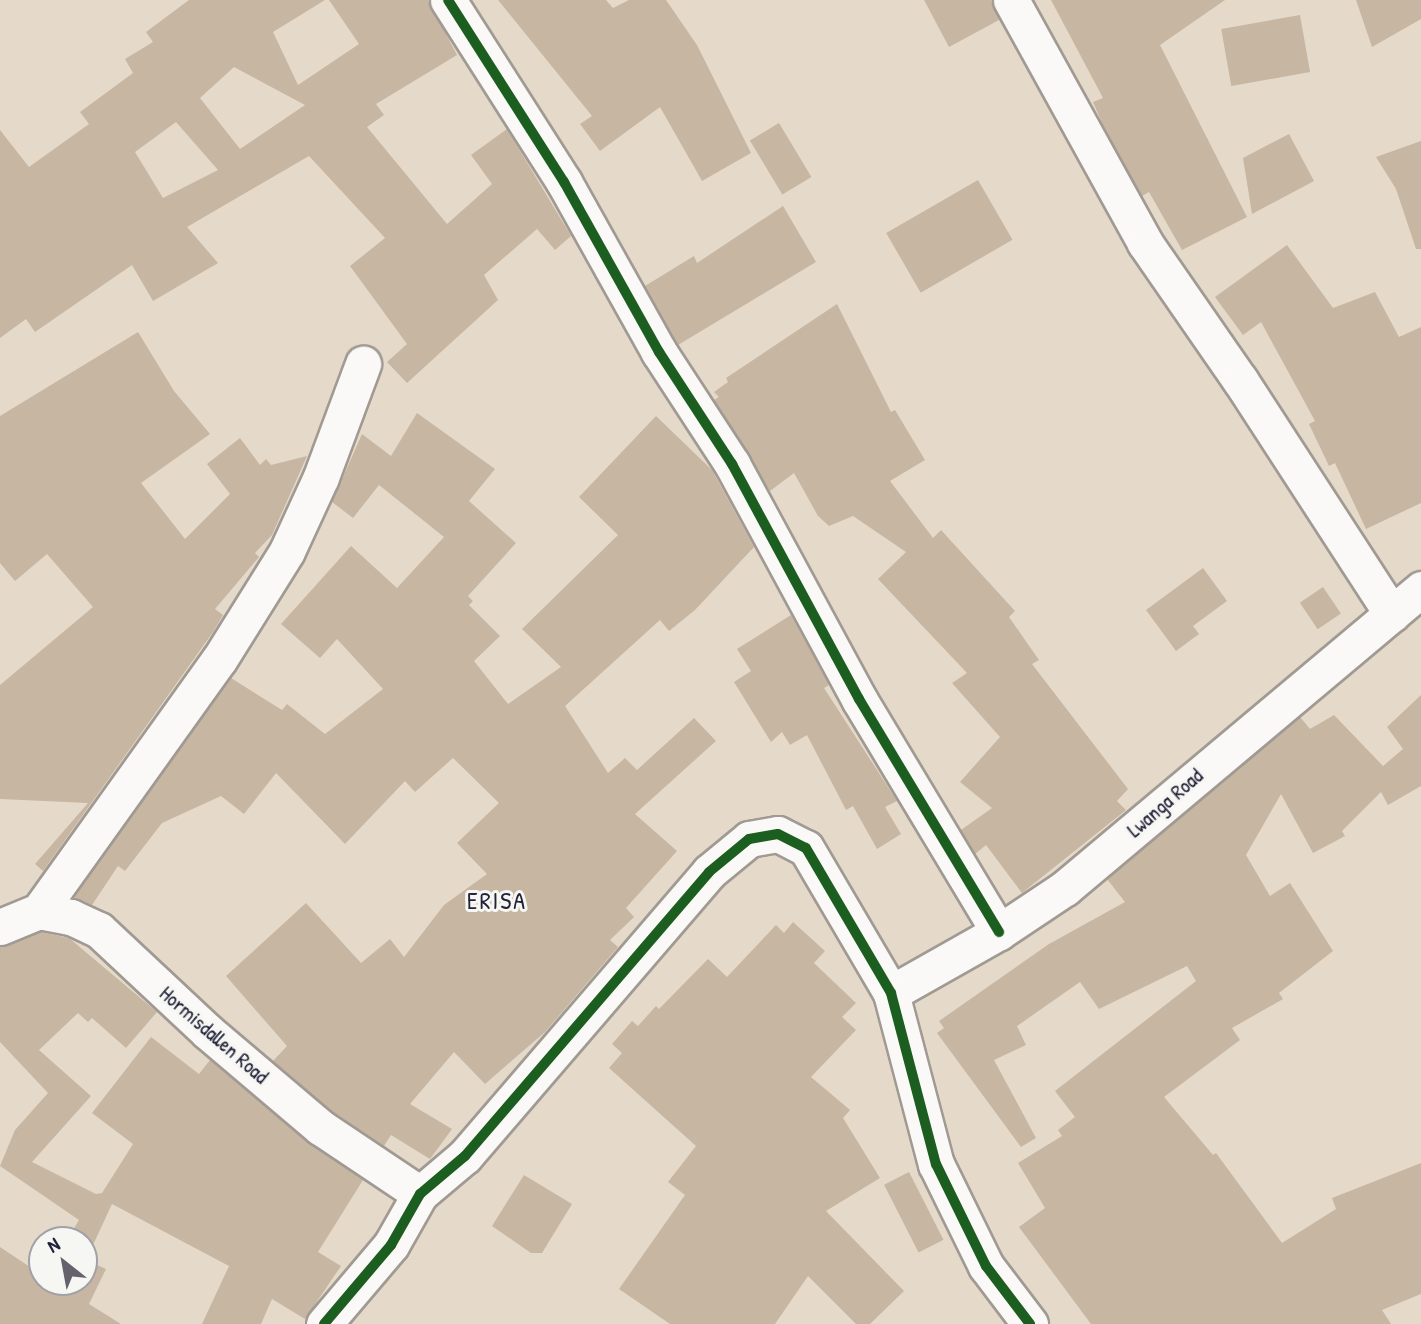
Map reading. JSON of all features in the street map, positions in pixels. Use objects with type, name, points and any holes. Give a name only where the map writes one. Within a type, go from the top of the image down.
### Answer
[{"type":"street","points":[[448,0],[564,182],[659,352],[732,464],[859,699],[999,932]]},
{"type":"street","points":[[1011,0],[1145,243],[1240,380],[1392,614]]},
{"type":"street","points":[[0,927],[39,911],[219,660],[286,551],[321,477],[363,364]]},
{"type":"street","name":"Lwanga Road","points":[[891,993],[999,932],[1065,888],[1421,589]]},
{"type":"street","points":[[324,1324],[391,1245],[420,1194],[465,1156],[709,872],[750,839],[778,834],[806,848],[839,898],[891,993],[936,1164],[986,1266],[1030,1324]]},
{"type":"street","name":"Hormisdallen Road","points":[[39,911],[71,917],[99,930],[208,1032],[320,1127],[420,1194]]},
{"type":"building","points":[[189,0],[325,0],[273,32],[298,85],[359,44],[329,0],[428,0],[457,55],[376,104],[384,115],[367,127],[447,224],[492,184],[471,155],[507,129],[571,236],[555,250],[537,229],[484,275],[498,300],[407,383],[387,362],[407,344],[350,266],[385,238],[309,156],[187,227],[218,263],[153,301],[132,265],[35,332],[26,319],[0,338],[0,130],[29,167],[89,124],[80,112],[133,73],[125,59],[153,42],[146,32]],"holes":[[[234,67],[305,105],[240,149],[200,98]],[[176,122],[218,170],[163,198],[135,152]]]},
{"type":"building","points":[[498,0],[606,0],[613,8],[629,0],[666,0],[697,45],[751,153],[702,181],[660,107],[600,151],[580,124],[592,116]]},
{"type":"building","points":[[924,0],[991,0],[999,20],[949,47]]},
{"type":"building","points":[[1051,0],[1225,0],[1160,45],[1247,217],[1182,250],[1149,192],[1142,196],[1102,123],[1093,102],[1103,98]]},
{"type":"building","points":[[1356,0],[1421,0],[1421,19],[1372,47]]},
{"type":"building","points":[[1300,15],[1310,72],[1231,86],[1221,29]]},
{"type":"building","points":[[779,123],[811,177],[782,195],[750,141]]},
{"type":"building","points":[[1289,134],[1314,181],[1252,214],[1243,158]]},
{"type":"building","points":[[1421,141],[1421,249],[1416,249],[1396,189],[1376,157]]},
{"type":"building","points":[[978,180],[1012,240],[921,293],[886,233]]},
{"type":"building","points":[[783,206],[816,262],[678,345],[645,286],[694,256],[697,263]]},
{"type":"building","points":[[1287,245],[1333,308],[1375,292],[1399,337],[1421,327],[1421,503],[1366,529],[1335,463],[1329,466],[1309,424],[1315,421],[1261,322],[1243,335],[1215,297]]},
{"type":"building","points":[[837,304],[891,412],[895,410],[925,460],[890,481],[933,538],[941,530],[1015,611],[1009,617],[1039,660],[1032,664],[1128,789],[1117,801],[1126,810],[1022,893],[986,845],[975,854],[961,830],[992,808],[960,782],[1000,737],[952,683],[967,673],[878,579],[906,552],[853,516],[829,526],[818,516],[794,473],[770,491],[714,400],[719,397],[714,392],[728,382],[726,378]]},
{"type":"building","points":[[138,332],[174,391],[210,434],[141,483],[185,539],[230,494],[207,464],[240,438],[260,465],[266,459],[271,465],[307,456],[272,535],[255,553],[259,557],[215,609],[223,615],[213,632],[43,871],[35,864],[88,803],[0,799],[0,685],[93,607],[47,554],[15,581],[0,563],[0,416]]},
{"type":"building","points":[[417,413],[495,469],[469,501],[516,543],[468,596],[473,601],[469,605],[500,636],[474,661],[508,704],[561,667],[522,629],[618,535],[579,497],[656,416],[712,470],[754,547],[695,610],[669,631],[660,620],[565,706],[608,773],[625,758],[637,770],[694,718],[716,741],[635,814],[677,851],[626,908],[634,917],[610,940],[618,947],[545,1032],[485,1084],[454,1052],[410,1104],[452,1129],[430,1159],[391,1135],[384,1146],[332,1111],[273,1061],[287,1046],[226,976],[306,903],[361,963],[390,939],[404,957],[444,905],[487,874],[457,843],[499,803],[453,758],[415,792],[405,781],[345,844],[276,773],[244,814],[221,796],[162,823],[125,871],[118,866],[92,905],[74,897],[231,678],[282,710],[287,704],[325,734],[383,689],[337,639],[320,658],[281,624],[351,546],[397,588],[444,537],[379,485],[353,518],[332,502],[362,434],[391,456]]},
{"type":"building","points":[[1203,568],[1227,601],[1193,626],[1199,634],[1176,651],[1146,610]]},
{"type":"building","points":[[1323,587],[1341,614],[1318,629],[1300,603]]},
{"type":"building","points":[[791,615],[829,685],[824,688],[897,801],[885,807],[901,834],[877,849],[853,806],[846,810],[807,735],[790,745],[782,732],[771,742],[734,682],[751,671],[737,649]]},
{"type":"building","points":[[1421,695],[1421,786],[1388,805],[1381,792],[1342,831],[1345,836],[1313,853],[1281,794],[1246,855],[1270,896],[1290,883],[1333,951],[1279,993],[1283,999],[1232,1028],[1240,1040],[1164,1097],[1213,1155],[1216,1153],[1282,1243],[1336,1209],[1332,1198],[1421,1163],[1421,1294],[1382,1310],[1391,1324],[1091,1324],[1019,1227],[1045,1208],[1018,1163],[1062,1136],[1058,1130],[1075,1117],[1055,1091],[1196,981],[1187,966],[1099,1009],[1080,982],[1017,1026],[1026,1045],[994,1060],[1036,1138],[1021,1147],[937,1033],[944,1028],[939,1021],[1049,944],[1125,902],[1107,879],[1300,717],[1310,729],[1334,715],[1383,766],[1403,749],[1387,727]]},
{"type":"building","points":[[793,922],[825,951],[814,963],[856,1003],[842,1017],[856,1030],[811,1077],[850,1110],[843,1118],[880,1178],[826,1211],[904,1291],[870,1324],[856,1324],[808,1276],[775,1324],[670,1324],[619,1289],[685,1195],[668,1182],[696,1146],[609,1068],[622,1053],[612,1044],[632,1021],[638,1026],[656,1006],[659,1009],[708,959],[727,977],[776,925],[784,933]]},
{"type":"building","points":[[41,932],[69,938],[157,1012],[126,1048],[92,1018],[88,1022],[78,1013],[39,1050],[91,1096],[32,1162],[96,1194],[102,1193],[133,1144],[92,1113],[151,1037],[199,1074],[210,1060],[307,1142],[363,1180],[318,1252],[341,1266],[305,1319],[272,1299],[261,1324],[202,1324],[229,1266],[112,1204],[98,1234],[98,1226],[75,1226],[79,1220],[0,1166],[15,1130],[48,1093],[0,1042],[0,947]]},
{"type":"building","points":[[909,1172],[944,1240],[919,1252],[884,1185]]},
{"type":"building","points":[[524,1175],[572,1204],[542,1253],[531,1253],[492,1226]]},
{"type":"building","points":[[0,1247],[28,1266],[28,1296],[93,1296],[89,1304],[121,1324],[0,1324]]},
{"type":"building","points":[[98,1265],[106,1269],[98,1285]]},
{"type":"cycle path","points":[[448,0],[564,182],[659,352],[732,464],[859,699],[999,932]]},
{"type":"cycle path","points":[[324,1324],[391,1245],[420,1194],[465,1156],[709,872],[749,839],[778,834],[806,848],[891,993],[936,1164],[986,1266],[1030,1324]]},
{"type":"district","name":"ERISA","points":[[497,901]]}]
